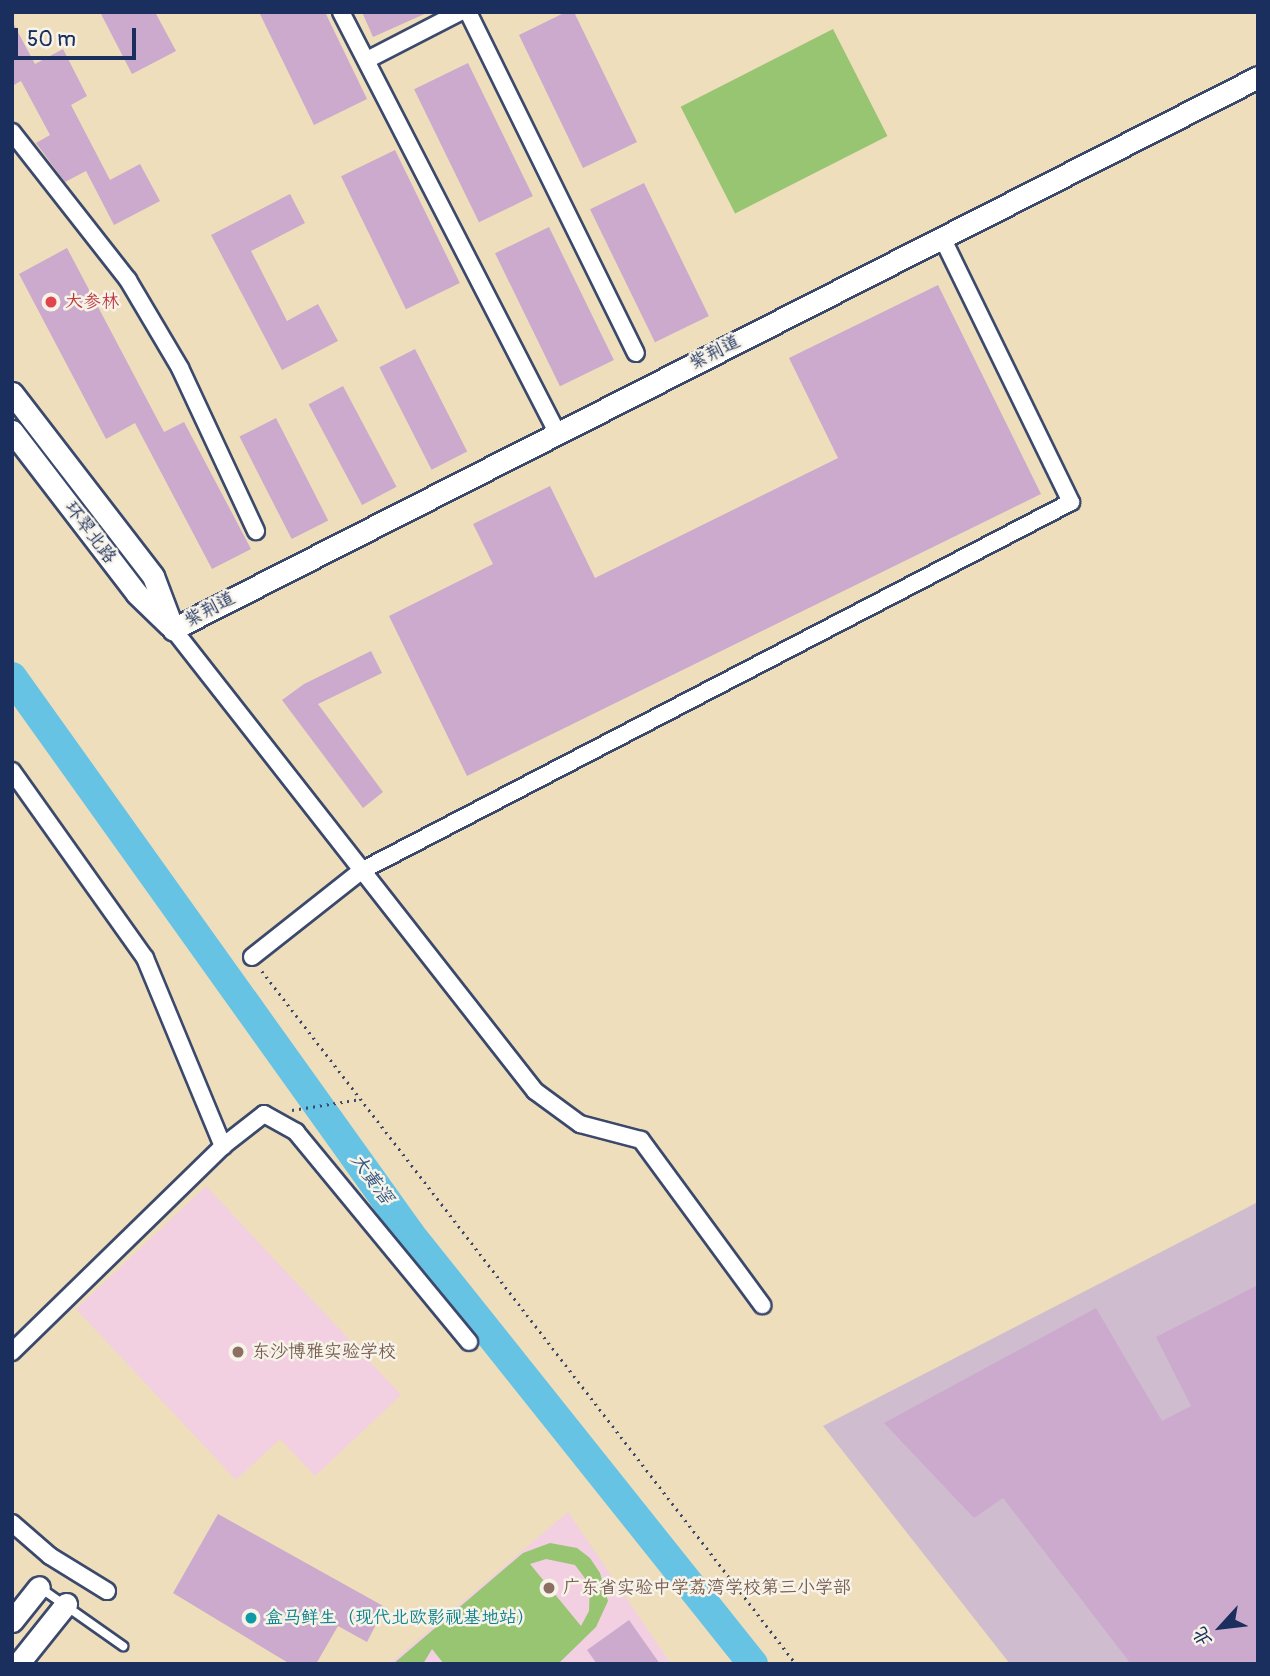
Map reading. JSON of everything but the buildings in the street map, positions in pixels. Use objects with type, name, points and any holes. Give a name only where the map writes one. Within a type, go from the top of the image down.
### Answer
[{"type":"street","points":[[341,12],[557,433]]},
{"type":"street","points":[[367,60],[460,12]]},
{"type":"street","points":[[468,12],[636,353]]},
{"type":"street","name":"紫荆道","points":[[173,629],[1258,77]]},
{"type":"street","points":[[12,132],[128,280],[180,368],[256,531]]},
{"type":"street","points":[[252,957],[361,872],[1071,502],[942,238]]},
{"type":"street","points":[[12,393],[153,576],[173,629],[535,1091],[580,1124],[641,1140],[762,1305]]},
{"type":"street","points":[[13,432],[32,419]]},
{"type":"street","name":"环翠北路","points":[[13,432],[137,594],[173,629]]},
{"type":"street","points":[[12,771],[145,958],[223,1146]]},
{"type":"street","points":[[12,1352],[223,1146],[264,1114],[296,1132],[470,1342]]},
{"type":"street","points":[[12,1523],[50,1556],[107,1591]]},
{"type":"street","points":[[12,1620],[39,1587]]},
{"type":"street","points":[[18,1664],[66,1604]]},
{"type":"lane","points":[[39,1587],[124,1646]]},
{"type":"path","points":[[252,957],[796,1664]]},
{"type":"path","points":[[264,1114],[361,1099]]},
{"type":"shaded area","name":"东沙博雅实验学校","points":[[206,1186],[401,1395],[315,1476],[280,1439],[236,1480],[76,1309]]},
{"type":"shaded area","points":[[1258,1202],[1258,1664],[1010,1664],[823,1426]]},
{"type":"shaded area","name":"广东省实验中学荔湾学校第三小学部","points":[[568,1512],[671,1664],[389,1664]]},
{"type":"green space","points":[[833,29],[887,136],[735,214],[681,107]]},
{"type":"green space","name":"广东省实验中学荔湾学校第三小学部","points":[[550,1543],[577,1548],[590,1558],[600,1573],[608,1601],[596,1627],[558,1664],[444,1664],[432,1649],[423,1664],[393,1664],[523,1553]],"holes":[[[546,1559],[575,1565],[590,1585],[589,1611],[581,1626],[530,1564]]]},
{"type":"waterway","name":"大黄滘","points":[[12,677],[410,1234],[753,1664]]},
{"type":"place","name":"大参林","points":[[51,302]]},
{"type":"place","name":"东沙博雅实验学校","points":[[238,1352]]},
{"type":"place","name":"广东省实验中学荔湾学校第三小学部","points":[[549,1588]]},
{"type":"place","name":"盒马鲜生（现代北欧影视基地站）","points":[[251,1618]]}]
